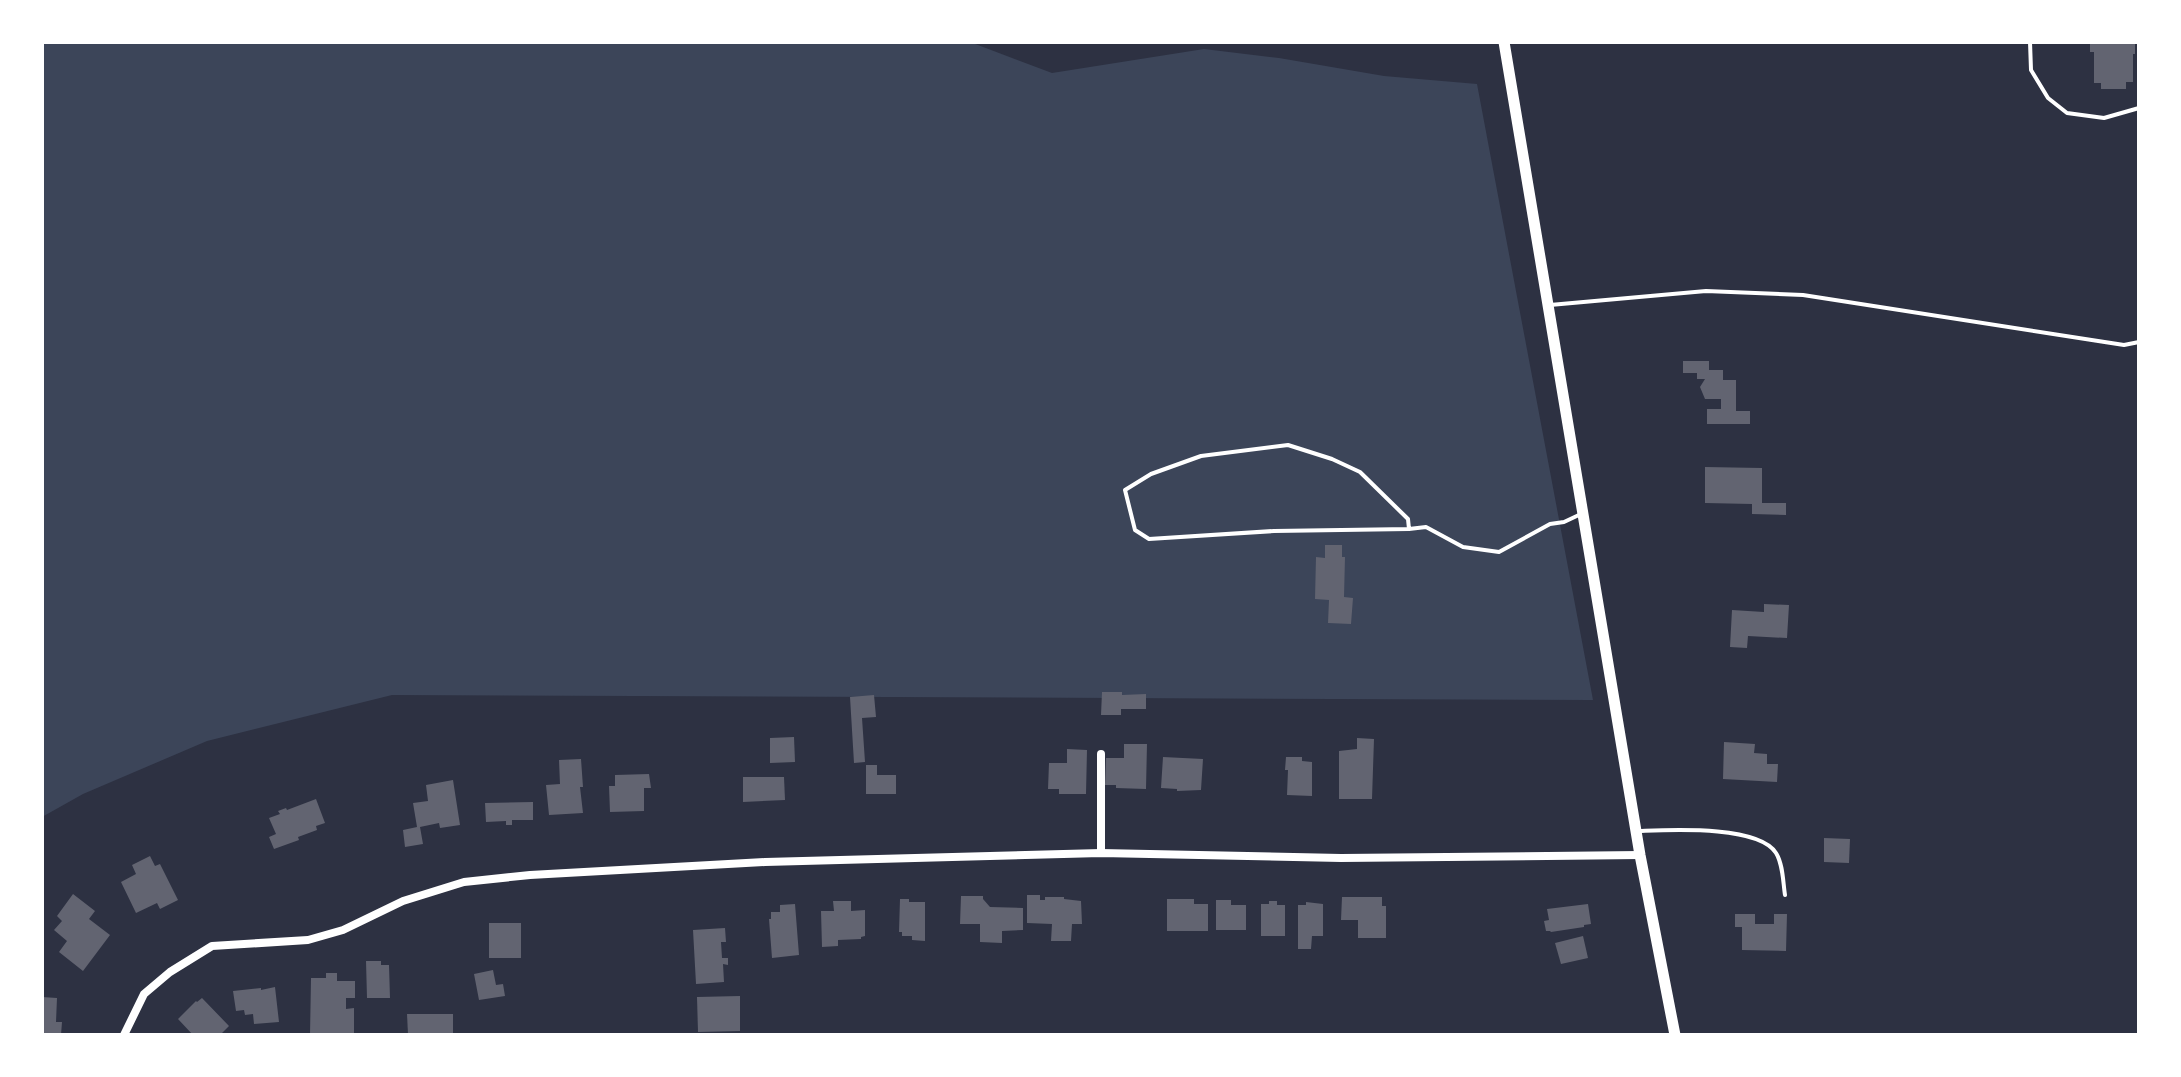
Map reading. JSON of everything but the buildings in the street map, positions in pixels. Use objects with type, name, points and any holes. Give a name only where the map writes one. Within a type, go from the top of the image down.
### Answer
[{"type":"street","points":[[1504,42],[1640,855],[1675,1035]]},
{"type":"street","points":[[1101,754],[1101,853]]},
{"type":"street","points":[[124,1035],[144,994],[170,972],[212,946],[308,940],[343,930],[403,901],[464,882],[530,875],[765,862],[1101,853],[1341,858],[1640,855]]},
{"type":"lane","points":[[2030,42],[2031,70],[2048,98],[2067,113],[2104,118],[2139,108]]},
{"type":"lane","points":[[1548,305],[1706,291],[1803,295],[2124,345],[2139,342]]},
{"type":"lane","points":[[1409,529],[1408,519],[1360,472],[1288,445],[1201,456],[1151,474],[1125,490],[1135,530],[1149,539],[1274,531],[1409,529],[1426,527],[1463,547],[1499,552],[1550,524],[1564,522],[1583,513]]},
{"type":"lane","points":[[1636,831],[1678,830],[1752,836],[1771,845],[1779,857],[1785,895]]},
{"type":"shaded area","points":[[42,42],[970,42],[1052,73],[1204,49],[1384,76],[1477,84],[1593,700],[392,695],[207,741],[83,794],[42,817]]}]
